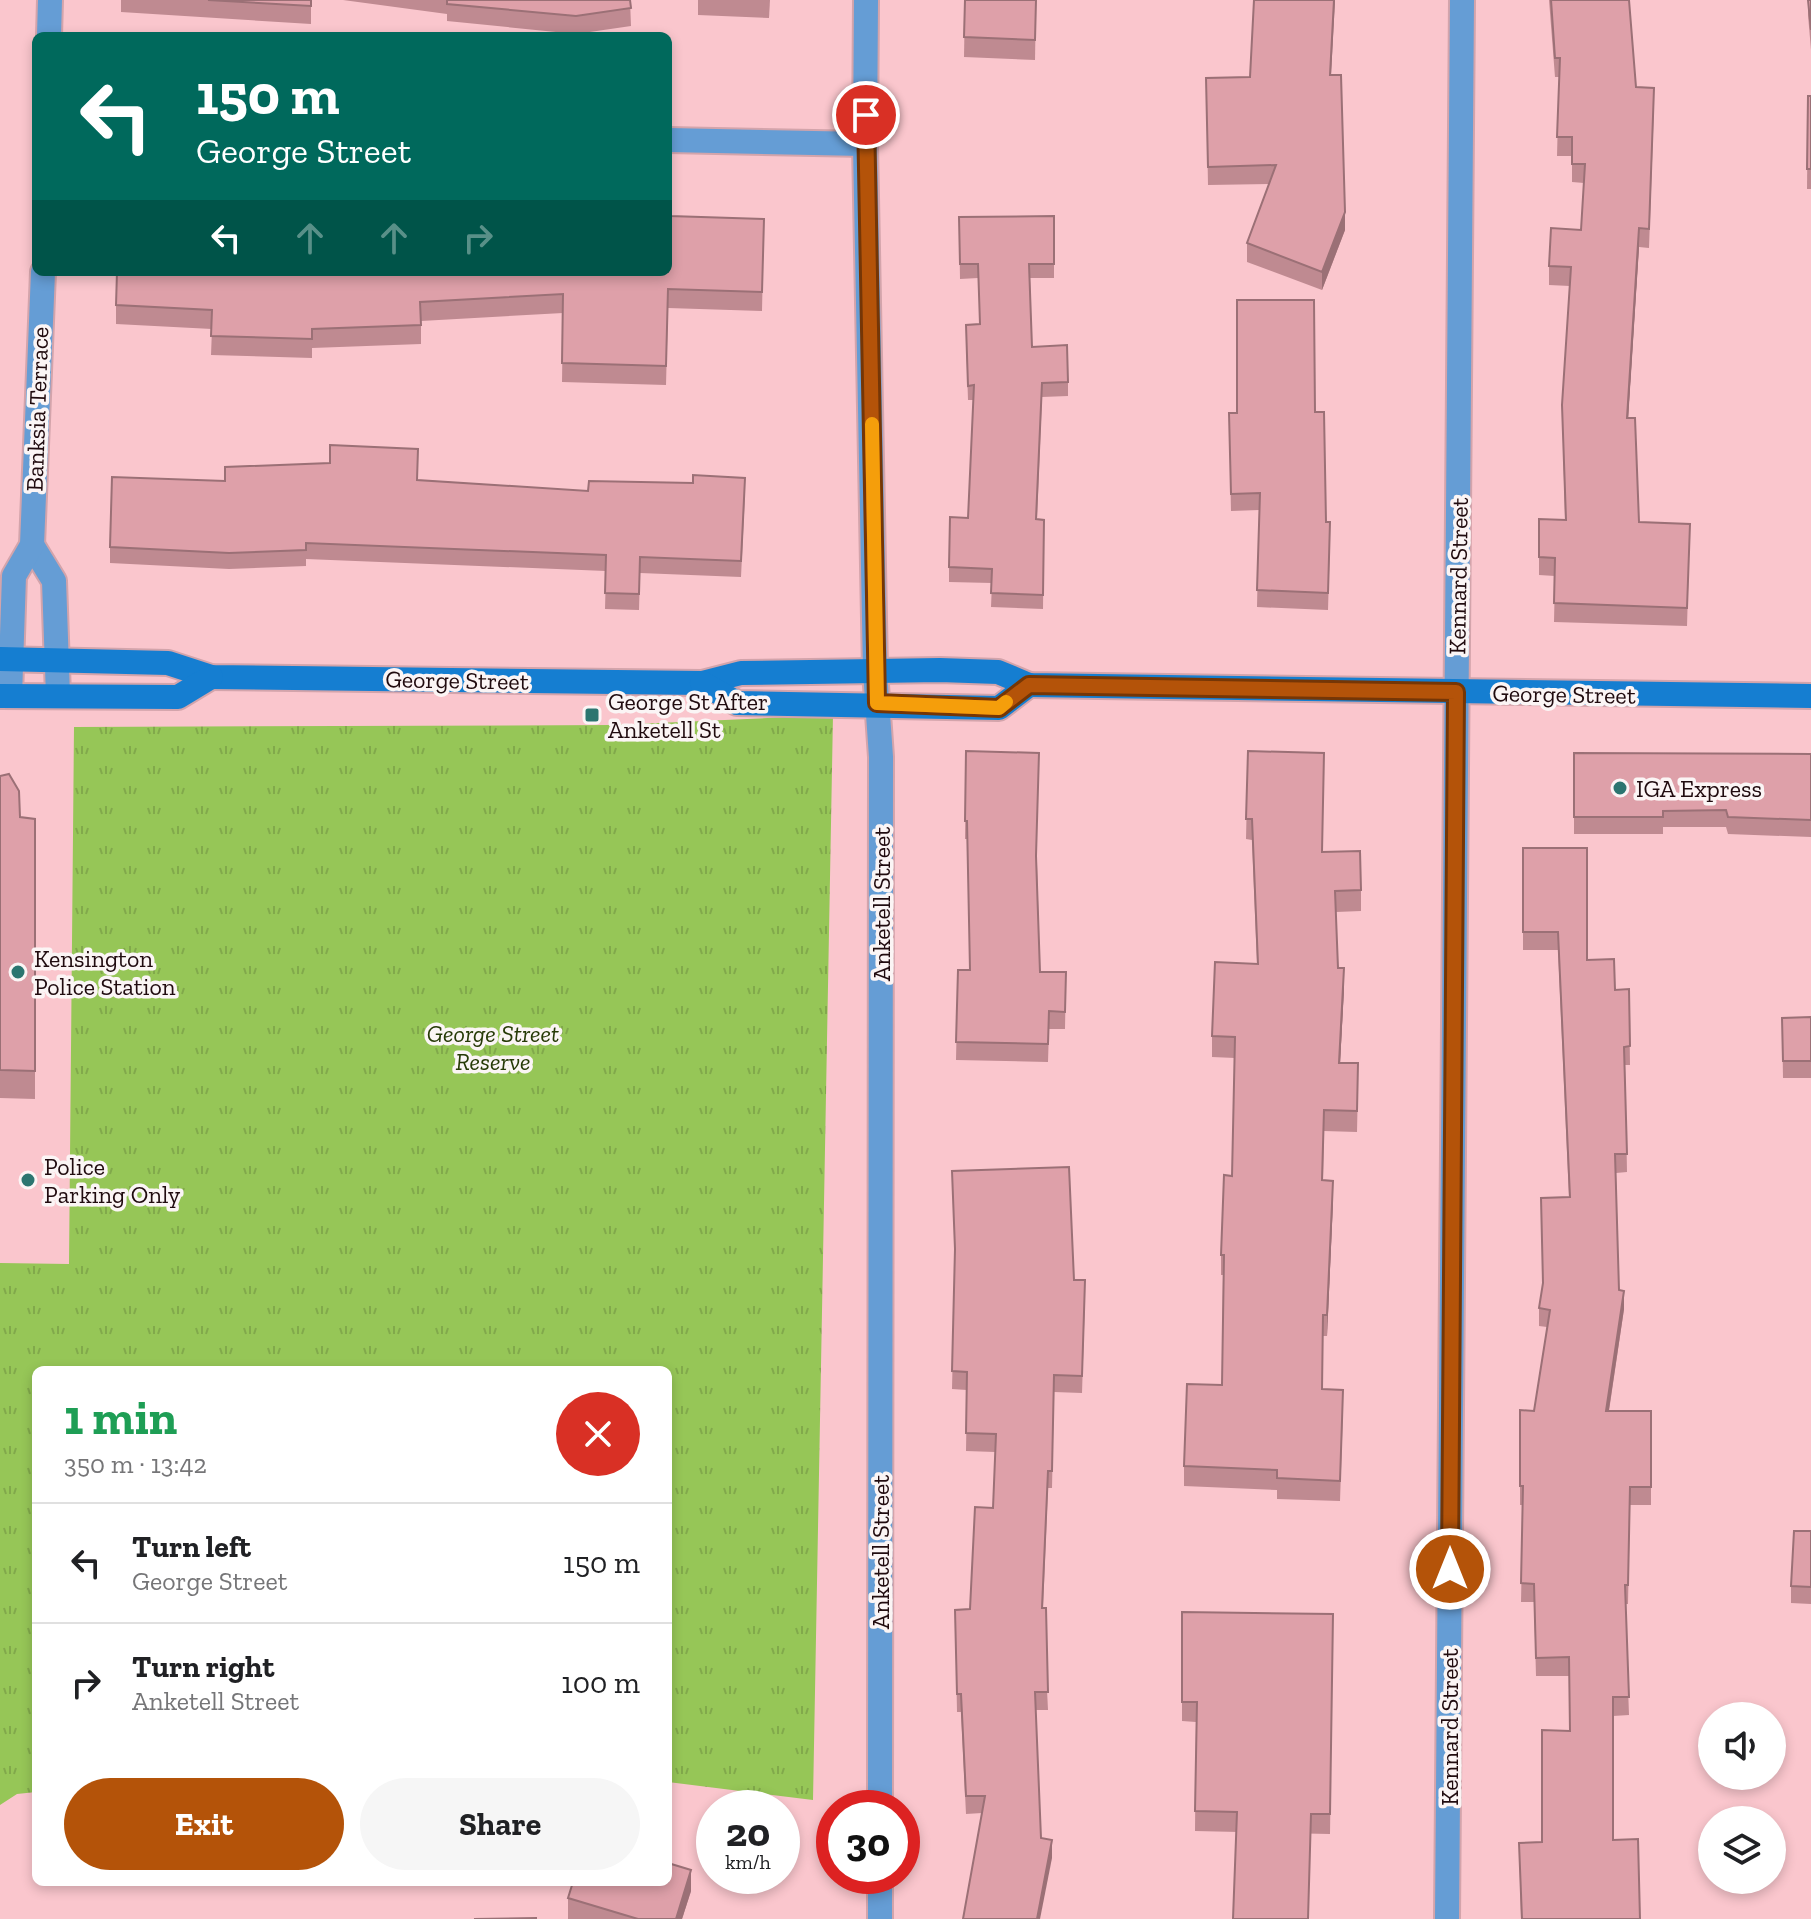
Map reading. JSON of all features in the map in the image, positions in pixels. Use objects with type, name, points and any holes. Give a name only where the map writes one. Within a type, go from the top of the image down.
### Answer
[{"type":"main road","name":"George Street","points":[[5,659],[168,663],[211,677],[702,683],[741,673],[998,672],[1029,685],[1811,696]]},
{"type":"main road","points":[[5,696],[178,697],[211,677]]},
{"type":"main road","name":"George Street","points":[[702,683],[737,703],[877,703],[999,708],[1029,685]]},
{"type":"street","points":[[49,32],[50,0]]},
{"type":"street","name":"Anketell Street","points":[[866,0],[865,144],[875,671],[881,757],[880,1790]]},
{"type":"street","name":"Kennard Street","points":[[1447,1919],[1462,0]]},
{"type":"street","points":[[672,140],[865,144]]},
{"type":"street","name":"Banksia Terrace","points":[[5,696],[5,659],[14,576],[32,545],[43,276]]},
{"type":"street","points":[[32,545],[54,581],[58,696]]},
{"type":"street","points":[[880,1894],[880,1919]]},
{"type":"green space","name":"George Street Reserve","points":[[833,715],[813,1800],[800,1798],[800,1790],[732,1790],[672,1782],[672,1366],[32,1366],[32,1792],[17,1794],[0,1805],[0,1263],[69,1264],[74,727],[613,725]]},
{"type":"building","points":[[208,0],[311,0],[311,6]]},
{"type":"building","points":[[447,0],[630,0],[631,8],[576,16],[447,4]]},
{"type":"building","points":[[965,0],[1036,0],[1035,40],[964,37]]},
{"type":"building","points":[[1254,0],[1334,0],[1330,75],[1341,75],[1345,212],[1322,272],[1247,243],[1276,165],[1208,167],[1206,78],[1250,77]]},
{"type":"building","points":[[1551,0],[1629,0],[1636,87],[1654,88],[1649,229],[1639,228],[1627,418],[1635,418],[1639,522],[1690,524],[1687,608],[1554,603],[1555,558],[1539,557],[1539,519],[1566,520],[1562,405],[1571,267],[1549,266],[1551,228],[1581,230],[1585,164],[1572,164],[1572,137],[1557,137],[1560,58],[1555,58]]},
{"type":"building","points":[[1808,0],[1811,0],[1811,30]]},
{"type":"building","points":[[1808,96],[1811,96],[1811,169],[1807,169]]},
{"type":"building","points":[[672,216],[764,219],[762,292],[668,289],[666,366],[562,363],[563,294],[420,302],[421,325],[312,329],[312,339],[211,336],[212,310],[116,305],[117,276],[672,276]]},
{"type":"building","points":[[1054,216],[1054,264],[1029,264],[1032,347],[1067,345],[1068,382],[1042,383],[1036,519],[1044,520],[1043,595],[991,593],[992,569],[949,567],[950,517],[968,518],[974,385],[968,386],[966,325],[980,324],[978,264],[960,264],[959,217]]},
{"type":"building","points":[[1237,300],[1314,300],[1315,412],[1324,412],[1326,522],[1330,522],[1328,593],[1257,590],[1260,493],[1231,494],[1229,413],[1237,413]]},
{"type":"building","points":[[330,445],[418,449],[417,480],[588,491],[589,481],[693,483],[693,475],[745,478],[741,561],[640,557],[639,594],[605,593],[606,555],[306,543],[306,550],[229,553],[110,547],[112,477],[225,481],[225,467],[330,463]]},
{"type":"building","points":[[966,751],[1039,753],[1036,856],[1040,972],[1066,972],[1065,1012],[1049,1011],[1048,1044],[956,1042],[958,970],[970,970]]},
{"type":"building","points":[[1248,751],[1324,753],[1322,852],[1360,851],[1361,890],[1335,891],[1338,968],[1344,968],[1339,1063],[1358,1063],[1357,1111],[1324,1110],[1322,1180],[1333,1181],[1327,1315],[1323,1315],[1322,1389],[1343,1390],[1340,1481],[1277,1478],[1277,1470],[1184,1466],[1187,1384],[1222,1385],[1224,1255],[1221,1255],[1224,1175],[1232,1176],[1235,1037],[1212,1036],[1215,962],[1258,964],[1252,819],[1246,819]]},
{"type":"building","points":[[1574,753],[1811,754],[1811,820],[1728,817],[1726,810],[1663,811],[1663,817],[1574,817]]},
{"type":"building","name":"Kensington Police Station","points":[[9,774],[19,791],[20,817],[35,819],[35,1071],[0,1070],[0,776]]},
{"type":"building","points":[[1523,848],[1587,848],[1587,960],[1614,959],[1615,990],[1629,989],[1630,1046],[1624,1047],[1627,1154],[1615,1154],[1619,1290],[1624,1291],[1606,1411],[1651,1411],[1651,1487],[1630,1487],[1628,1585],[1625,1585],[1629,1697],[1613,1697],[1613,1840],[1638,1839],[1640,1919],[1522,1919],[1519,1843],[1542,1842],[1542,1730],[1570,1731],[1569,1657],[1536,1658],[1534,1584],[1521,1583],[1523,1486],[1520,1486],[1520,1410],[1534,1411],[1550,1310],[1539,1308],[1543,1283],[1541,1198],[1570,1197],[1558,932],[1523,932]]},
{"type":"building","points":[[1811,1017],[1811,1061],[1783,1061],[1782,1018]]},
{"type":"building","points":[[1069,1167],[1074,1280],[1085,1280],[1082,1376],[1054,1375],[1052,1471],[1048,1471],[1042,1608],[1046,1608],[1048,1692],[1035,1692],[1041,1838],[1052,1840],[1037,1919],[963,1919],[985,1796],[966,1796],[961,1694],[957,1694],[955,1610],[970,1609],[975,1507],[993,1508],[996,1434],[966,1433],[967,1372],[952,1371],[955,1249],[952,1171]]},
{"type":"building","points":[[1794,1531],[1811,1531],[1811,1587],[1791,1586]]},
{"type":"building","points":[[1182,1612],[1333,1614],[1330,1814],[1311,1814],[1308,1919],[1233,1919],[1237,1812],[1195,1811],[1197,1702],[1182,1702]]},
{"type":"building","points":[[672,1864],[691,1870],[676,1919],[638,1919],[568,1898],[572,1886],[672,1886]]},
{"type":"slow traffic","points":[[872,424],[877,703],[999,708],[1006,702]]},
{"type":"place","name":"George St After Anketell St","points":[[592,715]]},
{"type":"place","name":"IGA Express","points":[[1620,788]]},
{"type":"place","name":"Kensington Police Station","points":[[18,972]]},
{"type":"place","name":"Police Parking Only","points":[[28,1180]]},
{"type":"route","points":[[866,115],[877,703],[999,708],[1029,685],[1456,692],[1450,1569]]}]
